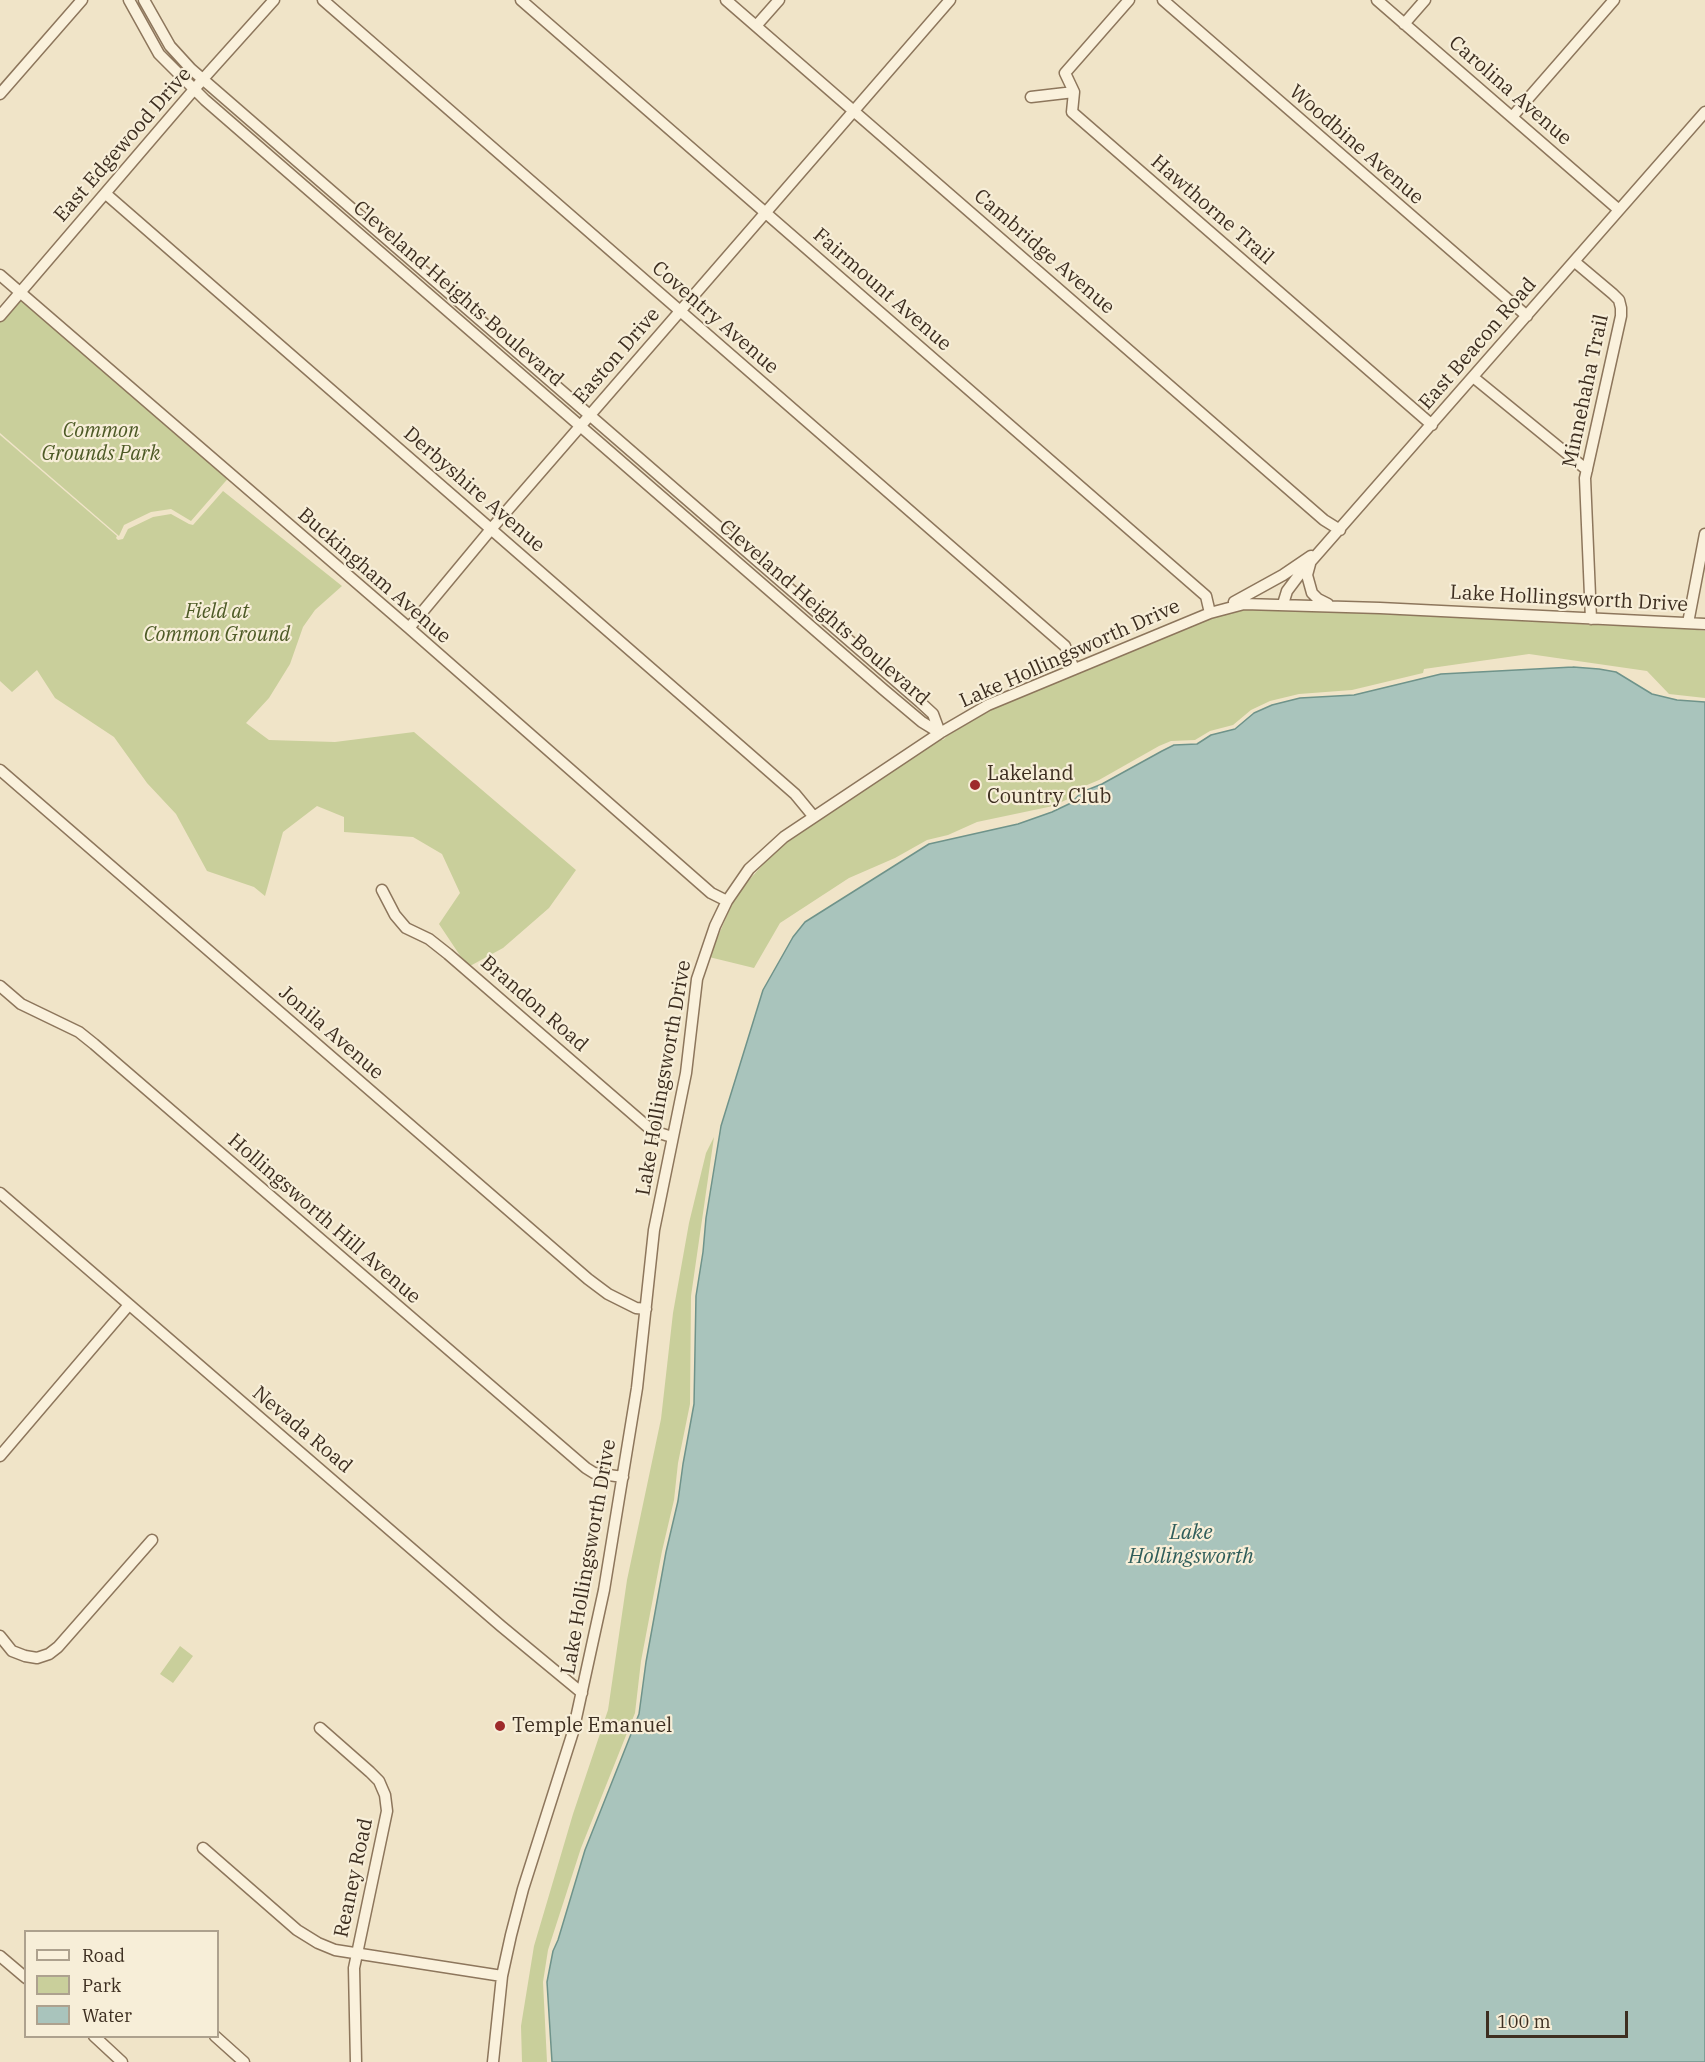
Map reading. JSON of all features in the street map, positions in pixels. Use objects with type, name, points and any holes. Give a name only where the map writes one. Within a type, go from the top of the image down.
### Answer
[{"type":"street","points":[[0,94],[82,0]]},
{"type":"street","name":"Cleveland Heights Boulevard","points":[[129,0],[159,54],[194,89],[922,722],[940,733]]},
{"type":"street","name":"Cleveland Heights Boulevard","points":[[144,0],[170,46],[203,79],[933,714],[940,733]]},
{"type":"street","name":"East Edgewood Drive","points":[[0,315],[194,89],[274,0]]},
{"type":"street","name":"Coventry Avenue","points":[[322,0],[1065,646],[1074,669]]},
{"type":"street","name":"Fairmount Avenue","points":[[521,0],[1206,596],[1213,612]]},
{"type":"street","name":"Cambridge Avenue","points":[[726,0],[1324,520],[1340,530]]},
{"type":"street","points":[[756,26],[779,0]]},
{"type":"street","name":"Easton Drive","points":[[408,628],[680,310],[950,0]]},
{"type":"street","name":"Hawthorne Trail","points":[[1129,0],[1065,73],[1074,92],[1072,112],[1432,425]]},
{"type":"street","name":"Woodbine Avenue","points":[[1162,0],[1527,316]]},
{"type":"street","name":"Carolina Avenue","points":[[1377,0],[1619,210]]},
{"type":"street","points":[[1404,24],[1425,0]]},
{"type":"street","points":[[1512,117],[1614,0]]},
{"type":"street","points":[[1030,97],[1074,92]]},
{"type":"street","name":"East Beacon Road","points":[[1283,604],[1287,591],[1322,550],[1705,111]]},
{"type":"street","name":"Derbyshire Avenue","points":[[106,194],[795,794],[814,817]]},
{"type":"street","points":[[388,257],[397,248]]},
{"type":"street","name":"Minnehaha Trail","points":[[1575,262],[1613,294],[1619,300],[1621,308],[1585,478],[1591,619]]},
{"type":"street","name":"Buckingham Avenue","points":[[0,275],[19,294],[408,628],[711,893],[727,901]]},
{"type":"street","points":[[1473,377],[1587,470]]},
{"type":"street","points":[[1688,622],[1705,534]]},
{"type":"street","points":[[1213,612],[1260,588],[1322,550]]},
{"type":"street","points":[[1311,563],[1307,574],[1312,593],[1331,606]]},
{"type":"street","points":[[760,581],[769,572]]},
{"type":"street","name":"Lake Hollingsworth Drive","points":[[493,2062],[502,1976],[523,1888],[573,1732],[604,1590],[637,1388],[654,1230],[686,1073],[697,979],[711,934],[736,885],[784,837],[940,733],[988,705],[1213,612],[1244,604],[1283,604],[1705,624]]},
{"type":"street","name":"Jonila Avenue","points":[[0,770],[588,1279],[608,1294],[636,1308],[646,1309]]},
{"type":"street","name":"Brandon Road","points":[[382,890],[395,915],[406,928],[429,939],[448,954],[649,1128],[672,1137]]},
{"type":"street","name":"Hollingsworth Hill Avenue","points":[[0,986],[21,1004],[79,1032],[94,1044],[586,1468],[594,1473],[623,1478]]},
{"type":"street","name":"Nevada Road","points":[[0,1193],[501,1626],[582,1693]]},
{"type":"street","points":[[0,1456],[128,1305]]},
{"type":"street","points":[[0,1636],[12,1650],[25,1656],[37,1658],[49,1654],[58,1647],[152,1540]]},
{"type":"street","name":"Reaney Road","points":[[320,1728],[379,1781],[385,1794],[387,1811],[354,1968],[356,2062]]},
{"type":"street","points":[[203,1848],[306,1937],[335,1950],[502,1976]]},
{"type":"street","points":[[0,1956],[24,1976]]},
{"type":"street","points":[[95,2038],[115,2060]]},
{"type":"street","points":[[216,2038],[244,2062]]},
{"type":"green space","name":"Common Grounds Park","points":[[19,294],[231,475],[191,521],[171,509],[151,512],[124,525],[119,536],[0,433],[0,316]]},
{"type":"green space","name":"Field at Common Ground","points":[[0,435],[117,536],[118,540],[123,539],[128,529],[153,517],[171,514],[193,525],[223,491],[342,586],[315,610],[303,627],[290,664],[269,698],[246,723],[269,740],[335,742],[414,732],[576,870],[549,908],[503,948],[470,966],[463,960],[439,924],[460,893],[442,854],[413,837],[344,832],[344,817],[317,806],[283,832],[265,896],[254,887],[207,871],[176,814],[147,783],[114,737],[55,698],[37,670],[12,692],[0,681]]},
{"type":"green space","points":[[1246,609],[1676,627],[1705,631],[1705,698],[1669,694],[1647,671],[1529,654],[1424,669],[1423,673],[1352,690],[1299,694],[1270,701],[1251,710],[1233,725],[1210,731],[1195,740],[1171,741],[1159,746],[1099,780],[1080,788],[1068,799],[1053,806],[977,822],[948,835],[927,840],[895,858],[849,878],[780,923],[754,968],[709,957],[732,904],[741,889],[767,860],[787,842],[941,739],[943,740],[990,710],[1049,684],[1212,618]]},
{"type":"green space","points":[[714,1137],[691,1296],[690,1404],[678,1463],[674,1500],[641,1661],[635,1713],[581,1848],[548,1950],[543,1982],[547,2062],[522,2062],[521,2026],[534,1946],[573,1814],[608,1710],[627,1580],[661,1419],[673,1313],[689,1223],[706,1153]]},
{"type":"green space","points":[[180,1646],[193,1656],[173,1683],[160,1674]]},
{"type":"water","name":"Lake Hollingsworth","points":[[1573,667],[1616,672],[1652,694],[1677,700],[1705,702],[1705,2062],[552,2062],[547,1982],[553,1951],[585,1850],[639,1714],[666,1552],[678,1501],[694,1404],[696,1296],[721,1126],[763,990],[793,937],[805,922],[929,844],[1018,824],[1052,812],[1071,803],[1082,792],[1102,784],[1174,745],[1197,744],[1211,735],[1235,729],[1254,713],[1272,705],[1300,698],[1354,695],[1441,674]]},
{"type":"place","name":"Lakeland Country Club","points":[[975,785]]},
{"type":"place","name":"Temple Emanuel","points":[[500,1726]]}]
